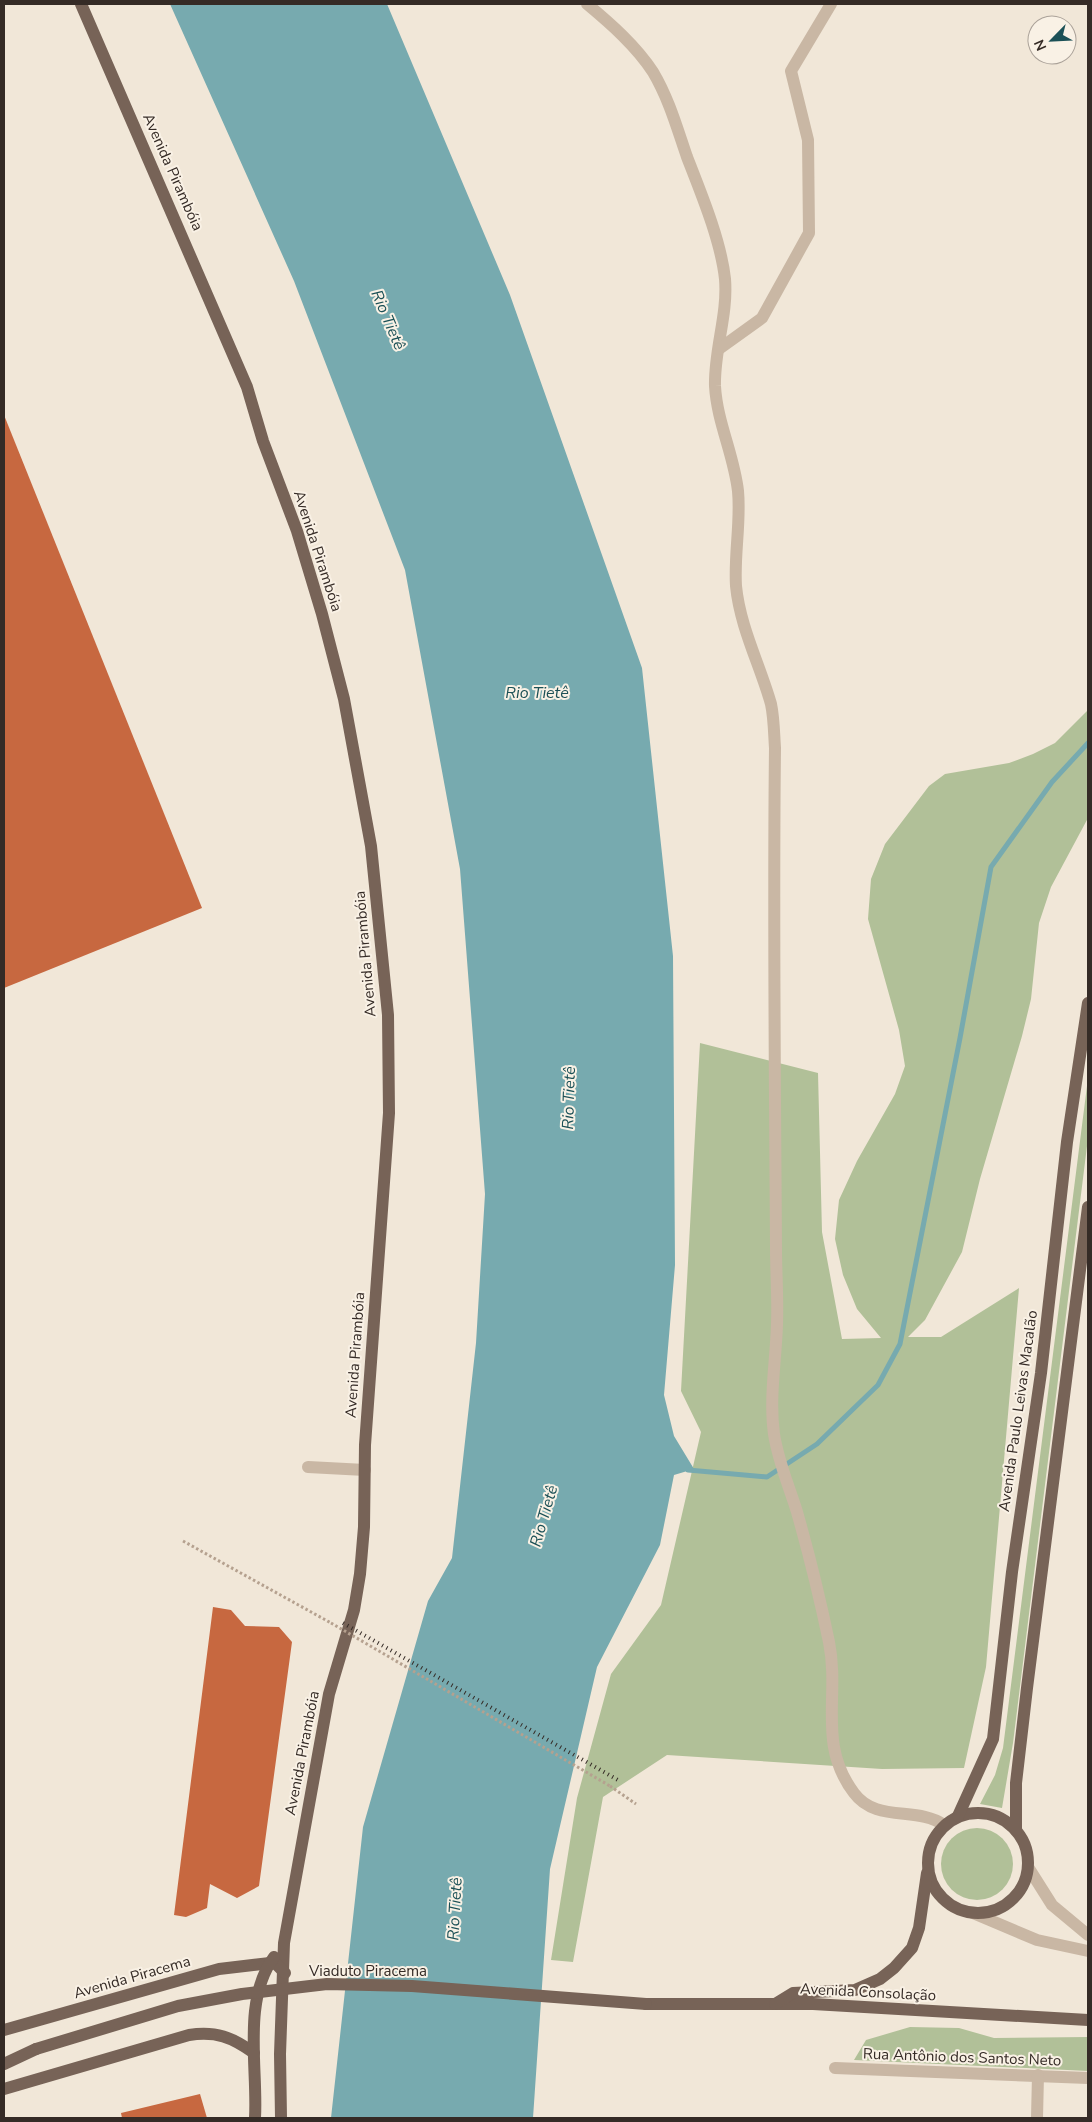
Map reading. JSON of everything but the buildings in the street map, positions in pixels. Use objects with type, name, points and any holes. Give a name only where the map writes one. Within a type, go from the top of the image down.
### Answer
[{"type":"main road","name":"Avenida Pirambóia","points":[[81,4],[247,387],[263,441],[296,531],[322,614],[344,700],[371,846],[388,1015],[390,1114],[359,1583],[342,1653],[329,1694],[284,1944],[285,1973],[280,2054],[281,2118]]},
{"type":"main road","name":"Avenida Paulo Leivas Macalão","points":[[958,1816],[993,1739],[1012,1572],[1041,1372],[1067,1142],[1088,1003]]},
{"type":"main road","points":[[1016,1830],[1016,1783],[1023,1716],[1088,1207]]},
{"type":"main road","points":[[775,2004],[793,1993],[855,1990],[880,1979],[904,1959],[912,1948],[919,1928],[928,1852],[934,1837],[944,1825],[958,1816],[973,1812],[989,1813],[1004,1819],[1016,1830],[1027,1853],[1028,1867],[1023,1886],[1010,1902],[992,1911],[973,1913],[956,1909],[942,1899],[932,1885],[927,1868]]},
{"type":"main road","name":"Avenida Pirambóia","points":[[255,2118],[257,2088],[254,2023],[258,1998],[270,1963],[284,1944]]},
{"type":"main road","points":[[270,1963],[276,1964],[285,1973]]},
{"type":"main road","name":"Avenida Piracema","points":[[4,2030],[219,1969],[270,1963]]},
{"type":"main road","name":"Viaduto Piracema","points":[[31,2051],[178,2006],[242,1994],[327,1984],[412,1986],[646,2004]]},
{"type":"main road","name":"Avenida Consolação","points":[[646,2004],[823,2004],[1088,2020]]},
{"type":"main road","points":[[4,2089],[203,2032],[229,2036],[254,2053]]},
{"type":"main road","points":[[4,2055],[31,2051]]},
{"type":"main road","points":[[4,2064],[31,2051]]},
{"type":"street","points":[[587,4],[638,52],[667,99],[704,202],[722,262],[726,304],[715,377],[716,399],[732,456],[740,516],[735,562],[736,588],[757,668],[771,706],[775,748],[774,1022],[777,1323],[774,1431],[778,1453],[796,1511],[829,1643],[833,1669],[832,1744],[841,1773],[857,1797],[879,1810],[933,1817],[944,1825]]},
{"type":"street","points":[[719,350],[762,318],[809,233],[808,140],[791,71],[831,4]]},
{"type":"street","points":[[308,1466],[365,1470]]},
{"type":"street","points":[[1028,1867],[1052,1904],[1088,1935]]},
{"type":"street","points":[[973,1913],[1037,1940],[1088,1951]]},
{"type":"street","name":"Rua Antônio dos Santos Neto","points":[[836,2068],[1088,2078]]},
{"type":"street","points":[[1037,2118],[1038,2075]]},
{"type":"path","points":[[183,1541],[331,1623],[610,1786],[636,1804]]},
{"type":"green space","points":[[1088,710],[1088,818],[1051,887],[1039,923],[1031,999],[980,1179],[962,1252],[925,1320],[908,1337],[941,1337],[1019,1288],[986,1667],[964,1768],[882,1769],[667,1755],[603,1797],[573,1962],[551,1960],[577,1798],[611,1674],[661,1605],[701,1432],[681,1391],[700,1043],[818,1073],[822,1232],[842,1339],[881,1338],[857,1309],[843,1275],[835,1239],[839,1200],[857,1161],[895,1094],[905,1066],[899,1030],[868,919],[871,879],[885,844],[929,786],[945,774],[1009,763],[1033,754],[1055,743]]},
{"type":"green space","points":[[1088,1078],[1088,1138],[1013,1743],[1002,1808],[980,1804],[995,1775],[1003,1748]]},
{"type":"green space","points":[[977,1828],[991,1831],[1003,1838],[1010,1850],[1013,1864],[1010,1878],[1003,1890],[991,1897],[977,1900],[963,1897],[951,1890],[944,1878],[941,1864],[944,1850],[951,1838],[963,1831]]},
{"type":"green space","points":[[910,2027],[959,2028],[994,2038],[1088,2037],[1088,2071],[854,2060],[866,2040]]},
{"type":"water","name":"Rio Tietê","points":[[170,4],[387,4],[510,295],[642,668],[673,956],[675,1265],[664,1395],[674,1436],[694,1469],[674,1475],[660,1545],[597,1667],[550,1869],[533,2118],[331,2118],[363,1827],[428,1601],[452,1558],[476,1343],[485,1194],[460,869],[405,570],[294,281]]},
{"type":"waterway","points":[[688,1470],[767,1477],[817,1444],[878,1385],[900,1344],[960,1038],[991,867],[1052,782],[1088,743]]},
{"type":"railway","points":[[343,1623],[618,1780]]}]
